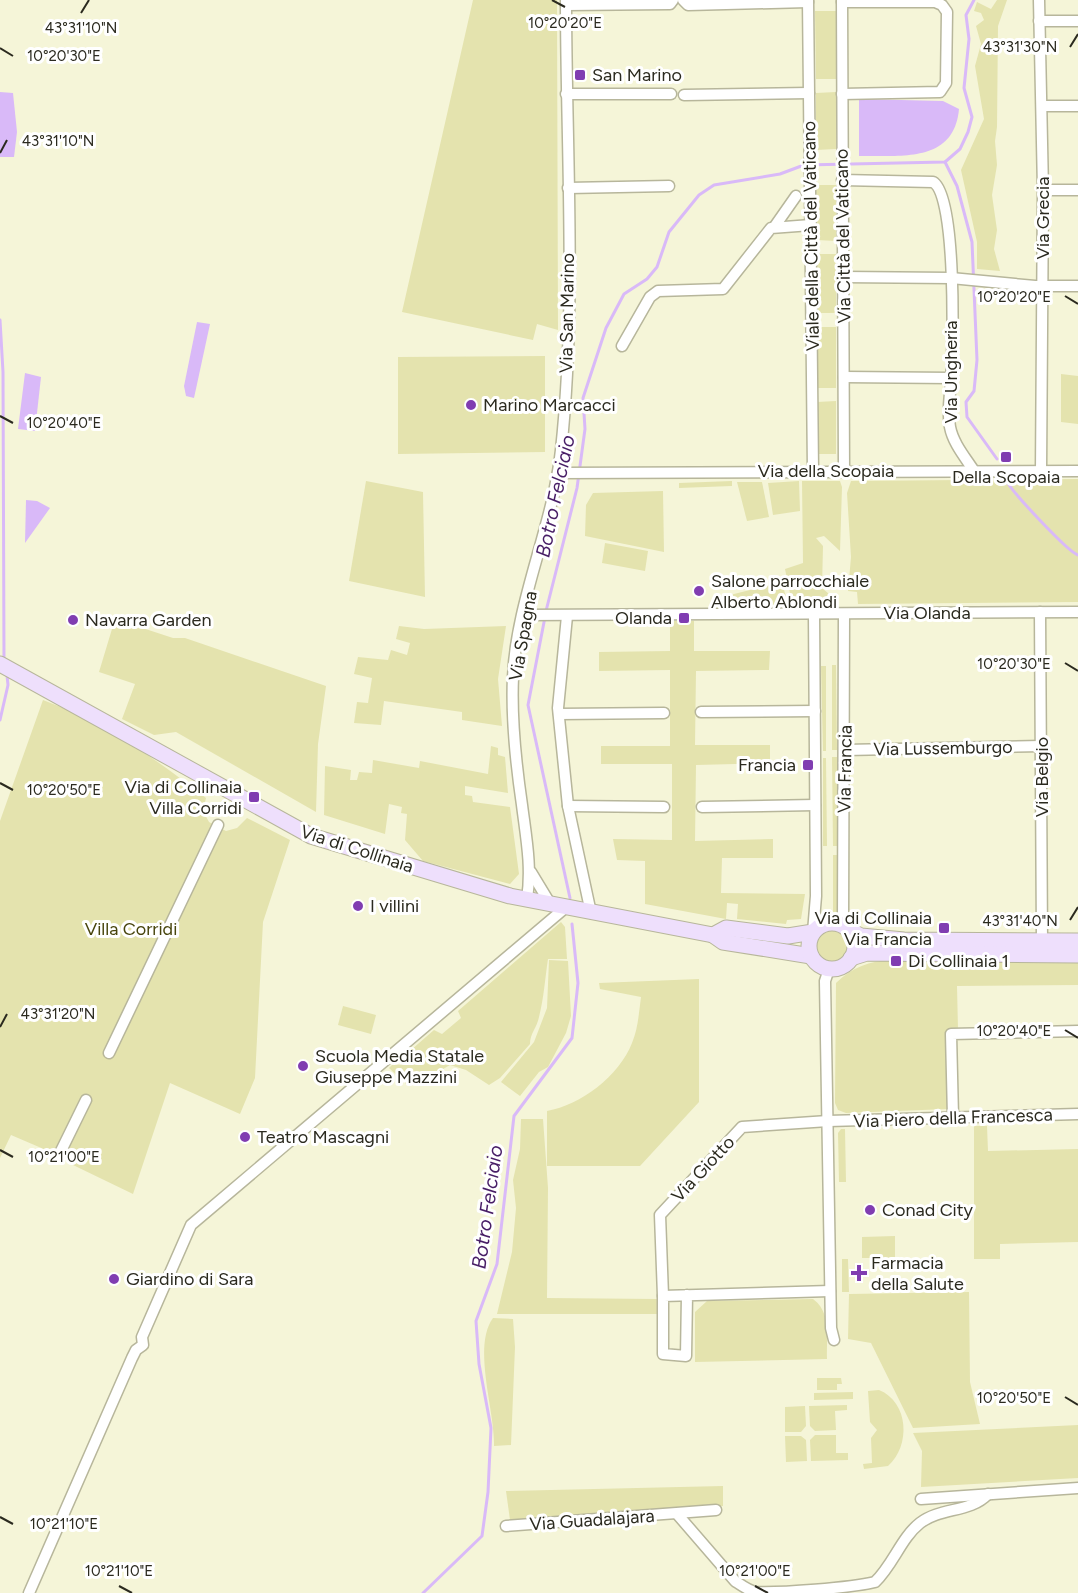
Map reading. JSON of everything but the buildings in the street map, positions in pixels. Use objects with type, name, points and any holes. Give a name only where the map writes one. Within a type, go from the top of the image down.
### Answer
[{"type":"street","name":"Via San Marino","points":[[558,473],[568,349],[566,3],[670,4],[673,0]]},
{"type":"street","name":"Via Grecia","points":[[1039,0],[1043,190],[1041,471]]},
{"type":"street","points":[[686,2],[808,1]]},
{"type":"street","name":"Viale della Città del Vaticano","points":[[808,1],[813,471]]},
{"type":"street","points":[[842,1],[935,2],[942,5],[947,12],[946,83],[940,92],[842,94]]},
{"type":"street","name":"Via Città del Vaticano","points":[[842,1],[844,471]]},
{"type":"street","points":[[1039,21],[1078,21]]},
{"type":"street","points":[[684,94],[809,93]]},
{"type":"street","points":[[566,94],[671,94]]},
{"type":"street","points":[[1042,106],[1078,106]]},
{"type":"street","name":"Via Ungheria","points":[[842,170],[938,184],[949,225],[955,278],[948,404],[950,430],[975,471]]},
{"type":"street","points":[[568,188],[669,186]]},
{"type":"street","points":[[1043,190],[1078,190]]},
{"type":"street","points":[[622,346],[650,297],[667,290],[723,289],[768,231],[775,226],[796,196]]},
{"type":"street","name":"Via Città del Vaticano","points":[[775,226],[811,225]]},
{"type":"street","points":[[843,277],[955,278],[1043,286],[1078,286]]},
{"type":"street","points":[[844,377],[951,378]]},
{"type":"street","name":"Via della Scopaia","points":[[558,473],[1078,471]]},
{"type":"street","name":"Via Spagna","points":[[527,899],[531,872],[520,794],[513,679],[524,615],[558,473]]},
{"type":"street","name":"Via Belgio","points":[[1040,612],[1042,942]]},
{"type":"street","name":"Via Olanda","points":[[524,615],[1078,612]]},
{"type":"street","name":"Via Francia","points":[[813,932],[816,896],[814,614]]},
{"type":"street","name":"Via Francia","points":[[844,614],[847,928]]},
{"type":"street","points":[[565,616],[559,714],[568,806],[591,913]]},
{"type":"street","name":"Via di Collinaia","points":[[0,664],[310,836],[458,882],[527,899],[713,935],[723,942],[811,956]]},
{"type":"street","name":"Via Francia","points":[[701,712],[815,711]]},
{"type":"street","points":[[559,714],[664,713]]},
{"type":"street","name":"Via Lussemburgo","points":[[846,750],[1041,746]]},
{"type":"street","name":"Via Francia","points":[[702,807],[815,805]]},
{"type":"street","points":[[568,806],[664,807]]},
{"type":"street","points":[[109,1053],[218,825]]},
{"type":"street","name":"Via Spagna","points":[[531,872],[558,906]]},
{"type":"street","points":[[29,1593],[132,1358],[136,1350],[143,1345],[142,1337],[190,1226],[558,906]]},
{"type":"street","points":[[847,928],[856,944],[851,958],[842,967],[829,969],[811,956],[809,944],[813,932],[830,922],[847,928],[861,936],[903,940],[1078,941]]},
{"type":"street","name":"Via di Collinaia","points":[[713,935],[726,928],[788,936],[813,932]]},
{"type":"street","points":[[851,958],[867,953],[1078,955]]},
{"type":"street","points":[[829,969],[825,981],[830,1291],[834,1341]]},
{"type":"street","points":[[953,1117],[951,1034],[1078,1031]]},
{"type":"street","points":[[59,1155],[86,1100]]},
{"type":"street","name":"Via Piero della Francesca","points":[[828,1121],[1078,1114]]},
{"type":"street","name":"Via Giotto","points":[[687,1295],[686,1356],[663,1354],[660,1215],[742,1127],[828,1121]]},
{"type":"street","points":[[663,1296],[830,1291]]},
{"type":"street","name":"Via Guadalajara","points":[[921,1499],[1078,1488]]},
{"type":"street","name":"Via Guadalajara","points":[[678,1515],[741,1585],[755,1592],[796,1591],[875,1582],[922,1522],[936,1513],[980,1502],[988,1494]]},
{"type":"street","name":"Via Guadalajara","points":[[506,1526],[678,1515],[716,1510]]},
{"type":"green space","points":[[473,0],[557,0],[558,330],[537,324],[533,340],[402,312]]},
{"type":"green space","points":[[997,0],[1007,0],[998,26],[995,141],[997,165],[992,195],[997,230],[994,249],[1000,271],[977,269],[977,242],[961,170],[984,119],[975,66],[981,44],[976,26],[984,20],[981,13],[974,11],[977,2],[991,9]]},
{"type":"green space","points":[[815,11],[836,11],[836,79],[816,79]]},
{"type":"green space","points":[[836,92],[836,149],[816,150],[816,93]]},
{"type":"green space","points":[[816,185],[836,185],[836,241],[817,240]]},
{"type":"green space","points":[[817,254],[836,254],[836,313],[817,313]]},
{"type":"green space","points":[[817,327],[836,327],[836,388],[817,388]]},
{"type":"green space","name":"Marino Marcacci","points":[[545,356],[545,452],[398,454],[398,357]]},
{"type":"green space","points":[[1061,374],[1078,376],[1078,424],[1061,422]]},
{"type":"green space","points":[[836,401],[836,454],[818,454],[817,402]]},
{"type":"green space","points":[[1078,479],[1078,602],[858,604],[857,592],[848,591],[851,557],[847,493],[851,481]]},
{"type":"green space","points":[[366,481],[423,492],[425,597],[349,581]]},
{"type":"green space","points":[[732,481],[732,486],[679,488],[679,483]]},
{"type":"green space","points":[[799,481],[800,511],[773,515],[768,483]]},
{"type":"green space","points":[[802,481],[840,481],[842,487],[840,551],[824,536],[816,538],[823,546],[822,588],[829,594],[832,603],[792,603],[785,569],[803,563]]},
{"type":"green space","points":[[737,482],[762,482],[769,517],[747,521]]},
{"type":"green space","points":[[663,491],[664,552],[585,536],[586,505],[593,493]]},
{"type":"green space","points":[[605,543],[648,551],[645,571],[602,563]]},
{"type":"green space","points":[[782,582],[788,605],[732,605],[730,595]]},
{"type":"green space","points":[[115,619],[173,638],[185,638],[326,686],[318,744],[316,812],[176,732],[154,735],[122,719],[135,684],[99,672]]},
{"type":"green space","points":[[670,621],[694,621],[694,651],[770,651],[769,670],[696,671],[695,745],[770,745],[770,763],[696,765],[695,841],[773,839],[773,858],[722,858],[721,893],[805,894],[801,919],[787,920],[786,924],[737,919],[738,904],[727,903],[726,919],[645,904],[645,861],[617,860],[613,839],[672,840],[672,764],[601,764],[601,746],[670,746],[670,670],[599,671],[599,652],[670,651]]},
{"type":"green space","points":[[399,626],[424,629],[506,626],[498,679],[502,726],[462,720],[462,712],[384,701],[381,725],[354,723],[357,702],[368,703],[372,678],[354,674],[358,657],[388,660],[391,650],[407,655],[410,643],[396,639]]},
{"type":"green space","points":[[832,665],[836,665],[837,750],[832,750]]},
{"type":"green space","points":[[821,666],[826,666],[826,751],[823,751]]},
{"type":"green space","name":"Villa Corridi","points":[[43,700],[108,730],[168,769],[206,798],[203,811],[209,822],[226,831],[237,828],[247,818],[290,840],[263,922],[255,1078],[240,1114],[170,1083],[133,1194],[73,1165],[74,1162],[11,1135],[0,1158],[0,821]]},
{"type":"green space","points":[[491,746],[498,748],[498,755],[505,757],[508,793],[465,786],[465,795],[472,796],[473,802],[510,807],[519,874],[510,884],[423,861],[405,840],[407,814],[401,813],[402,807],[389,804],[385,834],[324,815],[325,766],[351,770],[350,780],[357,780],[359,772],[372,773],[373,760],[419,768],[420,761],[488,774]]},
{"type":"green space","points":[[832,757],[837,757],[837,846],[833,846]]},
{"type":"green space","points":[[823,758],[826,758],[827,846],[823,846]]},
{"type":"green space","points":[[833,855],[837,855],[837,912],[833,912]]},
{"type":"green space","points":[[561,922],[565,927],[567,959],[548,959],[541,1010],[530,1044],[500,1078],[489,1085],[466,1070],[450,1065],[416,1085],[406,1084],[389,1068],[393,1064],[401,1065],[403,1057],[434,1030],[442,1034],[461,1018],[458,1011]]},
{"type":"green space","points":[[832,929],[844,934],[849,946],[844,958],[832,963],[820,958],[815,946],[820,934]]},
{"type":"green space","points":[[549,960],[568,961],[571,1016],[566,1033],[548,1067],[539,1072],[520,1096],[501,1082],[534,1042],[547,1008]]},
{"type":"green space","points":[[891,960],[1078,963],[1078,985],[957,986],[958,1029],[947,1031],[948,1109],[846,1113],[838,1110],[835,1103],[836,983],[848,973],[862,966]]},
{"type":"green space","points":[[699,979],[699,1102],[640,1166],[547,1166],[547,1111],[573,1102],[597,1087],[618,1067],[636,1032],[641,997],[600,989],[599,983]]},
{"type":"green space","points":[[343,1006],[376,1015],[371,1034],[338,1025]]},
{"type":"green space","points":[[521,1119],[543,1119],[548,1188],[547,1298],[657,1299],[657,1314],[497,1314],[512,1252],[516,1208],[513,1180],[520,1149]]},
{"type":"green space","points":[[974,1126],[987,1126],[988,1151],[1078,1149],[1078,1242],[1000,1244],[1000,1259],[974,1259]]},
{"type":"green space","points":[[841,1129],[845,1129],[846,1182],[839,1182],[838,1133]]},
{"type":"green space","points":[[895,1236],[895,1258],[862,1258],[862,1237]]},
{"type":"green space","points":[[842,1259],[848,1259],[849,1292],[842,1292]]},
{"type":"green space","points":[[969,1292],[970,1382],[980,1424],[913,1428],[871,1343],[848,1339],[849,1294]]},
{"type":"green space","points":[[813,1299],[826,1318],[827,1359],[695,1362],[695,1312],[707,1301]]},
{"type":"green space","points":[[493,1318],[513,1319],[515,1347],[511,1445],[494,1446],[484,1362],[487,1330]]},
{"type":"green space","points":[[817,1378],[841,1378],[842,1384],[837,1384],[837,1390],[817,1390]]},
{"type":"green space","points":[[879,1390],[889,1396],[901,1414],[903,1436],[901,1447],[888,1466],[864,1469],[863,1464],[872,1463],[871,1438],[877,1430],[870,1422],[868,1391]]},
{"type":"green space","points":[[853,1392],[853,1399],[814,1400],[814,1393]]},
{"type":"green space","points":[[847,1405],[847,1410],[835,1411],[836,1430],[815,1431],[810,1426],[809,1406]]},
{"type":"green space","points":[[805,1406],[806,1426],[801,1432],[785,1432],[785,1407]]},
{"type":"green space","points":[[1078,1425],[1078,1478],[921,1487],[922,1451],[913,1433]]},
{"type":"green space","points":[[815,1435],[836,1435],[836,1453],[848,1453],[848,1460],[811,1461],[810,1440]]},
{"type":"green space","points":[[785,1436],[801,1436],[806,1440],[807,1461],[786,1462]]},
{"type":"green space","points":[[723,1486],[723,1506],[510,1520],[506,1491]]},
{"type":"shaded area","points":[[0,92],[13,93],[17,132],[14,157],[0,157]]},
{"type":"shaded area","points":[[859,99],[943,101],[959,109],[955,127],[947,139],[936,148],[923,153],[907,155],[859,156]]},
{"type":"shaded area","points":[[197,322],[210,324],[194,398],[186,396],[184,386]]},
{"type":"shaded area","points":[[25,373],[41,377],[35,431],[18,429]]},
{"type":"shaded area","points":[[26,500],[37,501],[50,508],[25,543]]},
{"type":"waterway","name":"Botro Felciaio","points":[[546,611],[577,488],[585,429],[583,398],[606,328],[624,294],[647,279],[657,267],[669,232],[699,195],[714,185],[780,174],[804,165],[945,162],[960,149],[972,117],[964,88],[969,39],[966,15],[974,0]]},
{"type":"waterway","points":[[945,162],[957,186],[972,242],[977,360],[974,391],[966,402],[967,417],[997,459]]},
{"type":"waterway","points":[[0,320],[3,372],[4,659]]},
{"type":"waterway","points":[[1006,480],[1063,544],[1078,555]]},
{"type":"waterway","name":"Botro Felciaio","points":[[545,617],[528,705],[570,898]]},
{"type":"waterway","points":[[0,720],[8,685],[7,675]]},
{"type":"waterway","name":"Botro Felciaio","points":[[423,1593],[482,1536],[488,1492],[491,1428],[479,1364],[476,1321],[497,1264],[514,1116],[572,1038],[578,983],[572,924]]},
{"type":"place","name":"San Marino","points":[[580,75]]},
{"type":"place","name":"Marino Marcacci","points":[[471,405]]},
{"type":"place","name":"Della Scopaia","points":[[1006,457]]},
{"type":"place","name":"Salone parrocchiale Alberto Ablondi","points":[[699,591]]},
{"type":"place","name":"Olanda","points":[[684,618]]},
{"type":"place","name":"Navarra Garden","points":[[73,620]]},
{"type":"place","name":"Francia","points":[[808,765]]},
{"type":"place","name":"Via di Collinaia Villa Corridi","points":[[254,797]]},
{"type":"place","name":"I villini","points":[[358,906]]},
{"type":"place","name":"Via di Collinaia Via Francia","points":[[944,928]]},
{"type":"place","name":"Di Collinaia 1","points":[[896,961]]},
{"type":"place","name":"Scuola Media Statale Giuseppe Mazzini","points":[[303,1066]]},
{"type":"place","name":"Teatro Mascagni","points":[[245,1137]]},
{"type":"place","name":"Conad City","points":[[870,1210]]},
{"type":"place","name":"Farmacia della Salute","points":[[859,1273]]},
{"type":"place","name":"Giardino di Sara","points":[[114,1279]]}]
